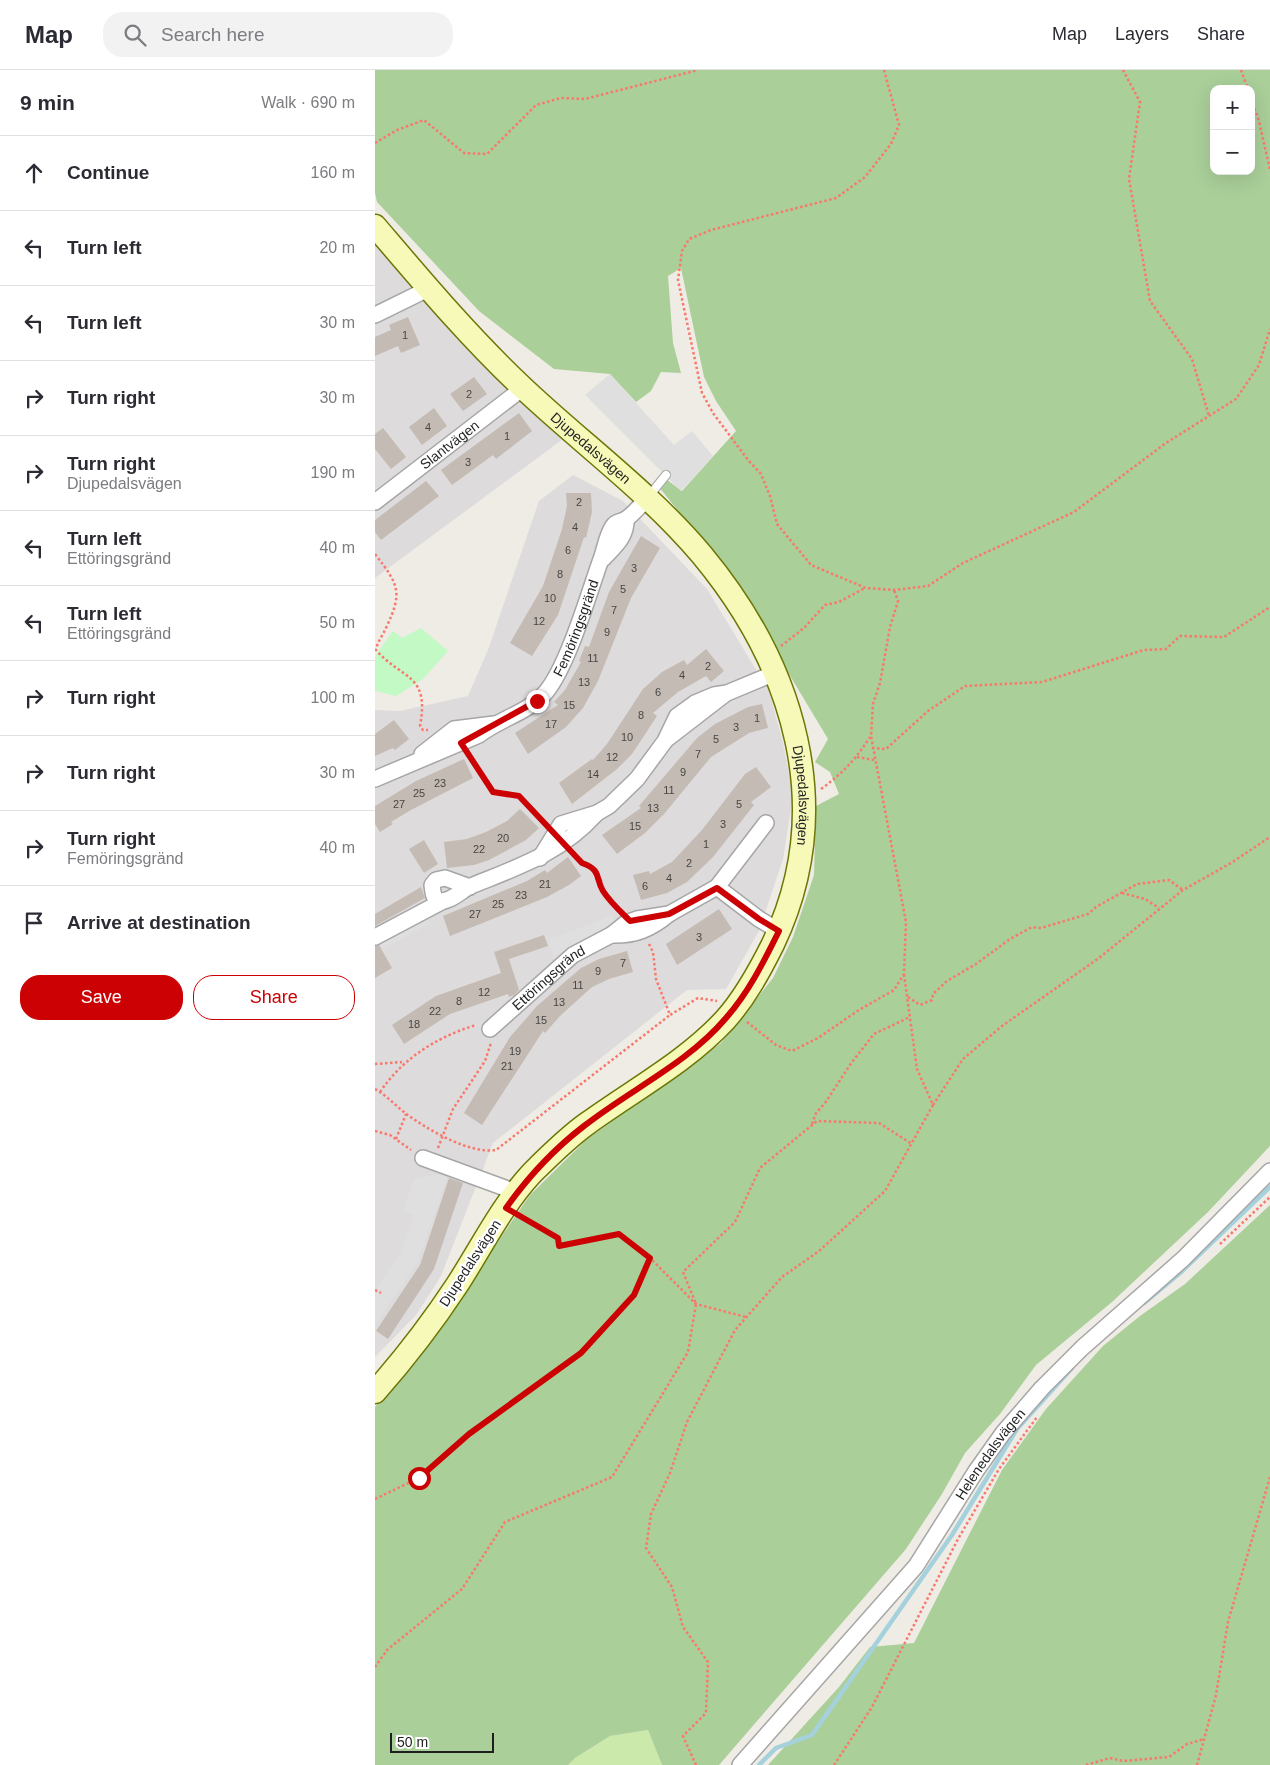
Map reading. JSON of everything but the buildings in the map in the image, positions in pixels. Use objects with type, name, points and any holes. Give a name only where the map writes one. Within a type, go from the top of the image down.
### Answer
[{"type":"street","name":"Djupedalsvägen","points":[[375,226],[458,323],[523,388],[648,498],[684,535],[719,577],[739,606],[772,664],[799,744],[805,794],[800,862],[787,912],[779,931],[745,994],[726,1019],[680,1062],[584,1126],[530,1176],[510,1201],[411,1351],[375,1392]]},
{"type":"street","points":[[375,315],[428,289]]},
{"type":"street","name":"Slantvägen","points":[[375,502],[523,388]]},
{"type":"street","name":"Femöringsgränd","points":[[375,779],[411,762],[479,735],[494,724],[519,713],[537,701],[548,689],[562,662],[601,561],[618,544],[627,530],[626,519],[648,498]]},
{"type":"street","points":[[375,937],[470,887],[540,858],[560,837],[578,833],[597,813],[609,806],[637,779],[665,741],[727,693],[772,664]]},
{"type":"street","name":"Femöringsgränd","points":[[411,762],[454,729],[479,724],[494,724]]},
{"type":"street","points":[[766,823],[717,888],[759,919],[779,931]]},
{"type":"street","points":[[443,901],[437,900],[433,895],[432,886],[436,880],[445,878],[470,887]]},
{"type":"street","name":"Ettöringsgränd","points":[[490,1029],[573,955],[611,935],[635,927],[658,924],[669,914],[717,888]]},
{"type":"street","points":[[423,1158],[505,1188],[510,1201]]},
{"type":"street","name":"Helenedalsvägen","points":[[740,1765],[915,1566],[976,1470],[1003,1433],[1042,1388],[1082,1348],[1183,1259],[1270,1171]]},
{"type":"lane","points":[[648,498],[666,475]]},
{"type":"path","points":[[375,143],[397,130],[425,120],[465,153],[487,154],[536,106],[561,98],[585,99],[699,70]]},
{"type":"path","points":[[884,70],[899,125],[891,144],[865,177],[836,198],[711,230],[689,239],[682,251],[678,280],[702,393],[713,413],[748,460],[761,474],[770,496],[777,524],[811,565],[866,588],[893,590],[928,586],[963,563],[1074,512],[1166,443],[1236,399],[1259,365],[1270,329]]},
{"type":"path","points":[[1123,70],[1140,102],[1129,179],[1150,301],[1192,360],[1209,416]]},
{"type":"path","points":[[1241,70],[1247,85]]},
{"type":"path","points":[[1255,114],[1270,170]]},
{"type":"path","points":[[375,554],[391,575],[396,586],[397,605],[377,650],[415,680],[421,704],[420,726],[423,730],[432,730],[438,726],[449,732]]},
{"type":"path","points":[[772,664],[796,635],[825,605],[839,602],[866,588]]},
{"type":"path","points":[[893,590],[898,601],[890,627],[880,683],[873,704],[871,736],[906,922],[904,974],[917,1069],[933,1105]]},
{"type":"path","points":[[872,748],[885,749],[928,711],[965,686],[1042,682],[1144,650],[1166,649],[1180,636],[1224,637],[1270,607]]},
{"type":"path","points":[[805,794],[817,792],[842,774],[857,757],[871,736]]},
{"type":"path","points":[[461,743],[493,792],[519,796],[560,837],[582,863],[593,869],[601,880],[603,890],[635,927],[653,952],[655,979],[670,1015]]},
{"type":"path","points":[[857,757],[874,760]]},
{"type":"path","points":[[697,1765],[683,1736],[706,1714],[708,1662],[683,1627],[672,1587],[646,1548],[651,1514],[670,1473],[687,1422],[735,1330],[782,1277],[819,1251],[885,1191],[933,1105],[963,1059],[1002,1026],[1099,958],[1183,890],[1231,863],[1270,837]]},
{"type":"path","points":[[907,996],[920,1005],[932,1000],[933,994],[947,981],[976,964],[1010,939],[1032,927],[1041,928],[1088,914],[1096,907],[1137,884],[1169,880],[1183,890]]},
{"type":"path","points":[[1121,893],[1145,899],[1159,908]]},
{"type":"path","points":[[744,1021],[776,1045],[792,1051],[818,1038],[859,1010],[894,990],[904,974]]},
{"type":"path","points":[[375,1089],[406,1114],[442,1136],[467,1146],[496,1150],[670,1015],[698,998],[717,1001]]},
{"type":"path","points":[[811,1126],[816,1113],[874,1034],[910,1017]]},
{"type":"path","points":[[380,1092],[404,1062],[456,1032],[476,1025],[490,1029],[491,1045],[488,1053],[453,1108],[442,1136]]},
{"type":"path","points":[[375,1064],[404,1062]]},
{"type":"path","points":[[395,1139],[406,1114]]},
{"type":"path","points":[[375,1666],[387,1650],[462,1588],[505,1522],[612,1477],[688,1352],[696,1304],[683,1272],[735,1222],[760,1168],[817,1121],[879,1123],[911,1144]]},
{"type":"path","points":[[375,1132],[395,1139],[423,1158]]},
{"type":"path","points":[[1219,1245],[1270,1197]]},
{"type":"path","points":[[510,1201],[558,1238],[559,1246],[619,1234],[650,1258],[696,1304],[746,1318]]},
{"type":"path","points":[[375,1499],[419,1478],[469,1434],[581,1353],[634,1295],[650,1258]]},
{"type":"path","points":[[375,1290],[381,1293]]},
{"type":"path","points":[[834,1765],[873,1707],[958,1539],[990,1485],[1038,1416]]},
{"type":"path","points":[[1197,1765],[1216,1695],[1228,1622],[1270,1477]]},
{"type":"path","points":[[1086,1765],[1110,1758],[1123,1761],[1169,1757],[1187,1744],[1204,1738]]},
{"type":"shaded area","points":[[375,240],[499,380],[563,439],[375,578]]},
{"type":"shaded area","points":[[610,374],[674,445],[692,431],[713,456],[681,491],[585,395]]},
{"type":"shaded area","points":[[573,475],[623,501],[707,589],[769,691],[783,743],[793,795],[783,859],[759,931],[726,989],[687,990],[493,1143],[441,1276],[416,1315],[375,1357],[375,710],[400,711],[468,696],[488,650],[539,501]]},
{"type":"shaded area","points":[[426,914],[430,923],[384,949],[379,941]]},
{"type":"shaded area","points":[[612,916],[618,924],[567,951],[554,961],[549,939]]},
{"type":"shaded area","points":[[439,1174],[447,1178],[417,1263],[375,1325],[375,1292],[400,1255],[413,1215],[403,1211],[414,1179]]},
{"type":"green space","points":[[375,70],[1270,70],[1270,1146],[1208,1212],[1112,1302],[1036,1365],[1000,1414],[965,1453],[942,1494],[906,1549],[719,1765],[662,1765],[648,1730],[610,1736],[575,1758],[568,1765],[375,1765],[375,1407],[418,1357],[530,1195],[586,1140],[721,1043],[773,978],[793,937],[814,875],[816,806],[839,794],[830,772],[815,762],[828,739],[729,574],[659,487],[666,479],[682,491],[736,431],[716,401],[704,377],[681,268],[668,276],[673,343],[681,373],[661,372],[651,391],[636,402],[610,374],[554,369],[479,311],[377,202],[375,193]]},
{"type":"green space","points":[[421,628],[448,651],[423,679],[396,696],[375,691],[375,656],[393,631],[402,638]]},
{"type":"green space","points":[[1270,1205],[1270,1765],[768,1765],[839,1687],[870,1647],[914,1643],[1002,1470],[1046,1409],[1103,1346],[1140,1316],[1185,1284]]},
{"type":"green space","points":[[648,1730],[662,1765],[568,1765],[575,1758],[610,1736]]},
{"type":"waterway","points":[[1144,1303],[1180,1273],[1270,1187]]},
{"type":"waterway","points":[[759,1765],[776,1748],[812,1735],[952,1535],[1017,1429],[1072,1368]]},
{"type":"route","points":[[419,1478],[469,1434],[581,1353],[634,1295],[650,1258],[619,1234],[559,1246],[558,1238],[506,1208],[530,1176],[584,1126],[680,1062],[726,1019],[745,994],[767,957],[779,931],[759,919],[717,888],[669,914],[630,921],[603,890],[601,880],[593,869],[589,865],[582,863],[565,842],[519,796],[493,792],[461,743],[479,735],[494,724],[519,713],[537,701]]}]
